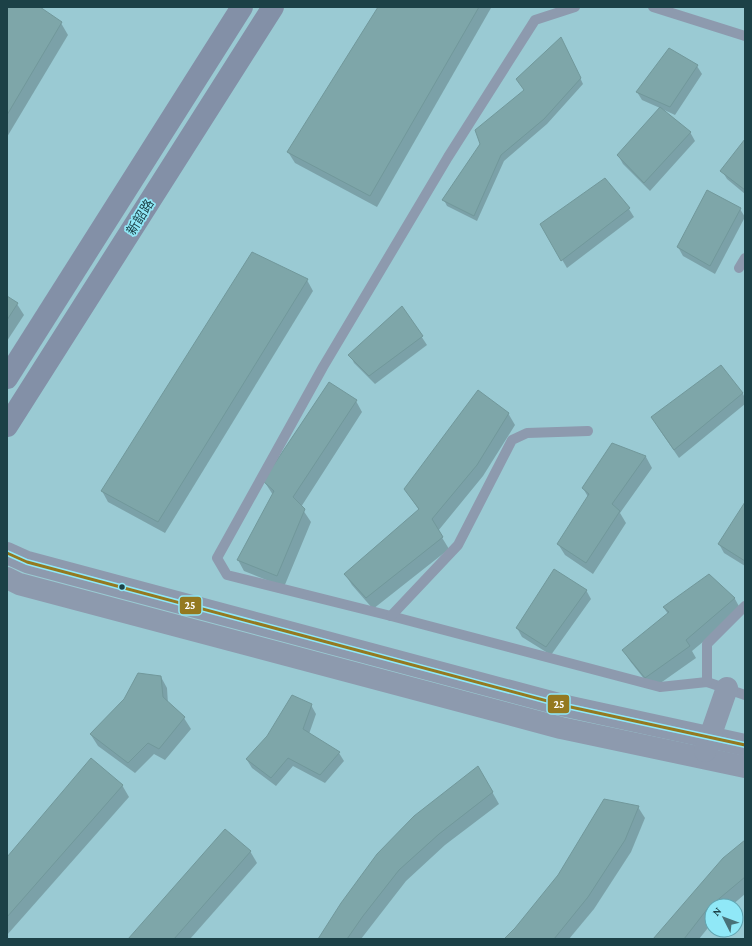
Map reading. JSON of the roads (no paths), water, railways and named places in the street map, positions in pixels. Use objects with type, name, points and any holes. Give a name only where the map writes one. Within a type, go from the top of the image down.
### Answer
[{"type":"main road","name":"新韶路","points":[[7,378],[242,7]]},
{"type":"main road","name":"新韶路","points":[[7,426],[272,7]]},
{"type":"street","points":[[7,553],[27,562],[559,704],[706,748],[745,767]]},
{"type":"street","points":[[7,578],[19,584],[561,728],[706,748],[745,745]]},
{"type":"street","points":[[706,748],[726,688]]},
{"type":"lane","points":[[575,7],[535,20],[448,157],[323,367],[217,558],[227,575],[391,616],[660,687],[726,688],[707,644],[745,606]]},
{"type":"lane","points":[[653,7],[745,36]]},
{"type":"lane","points":[[739,268],[745,258]]},
{"type":"lane","points":[[391,616],[458,545],[512,440],[527,433],[588,431]]}]
